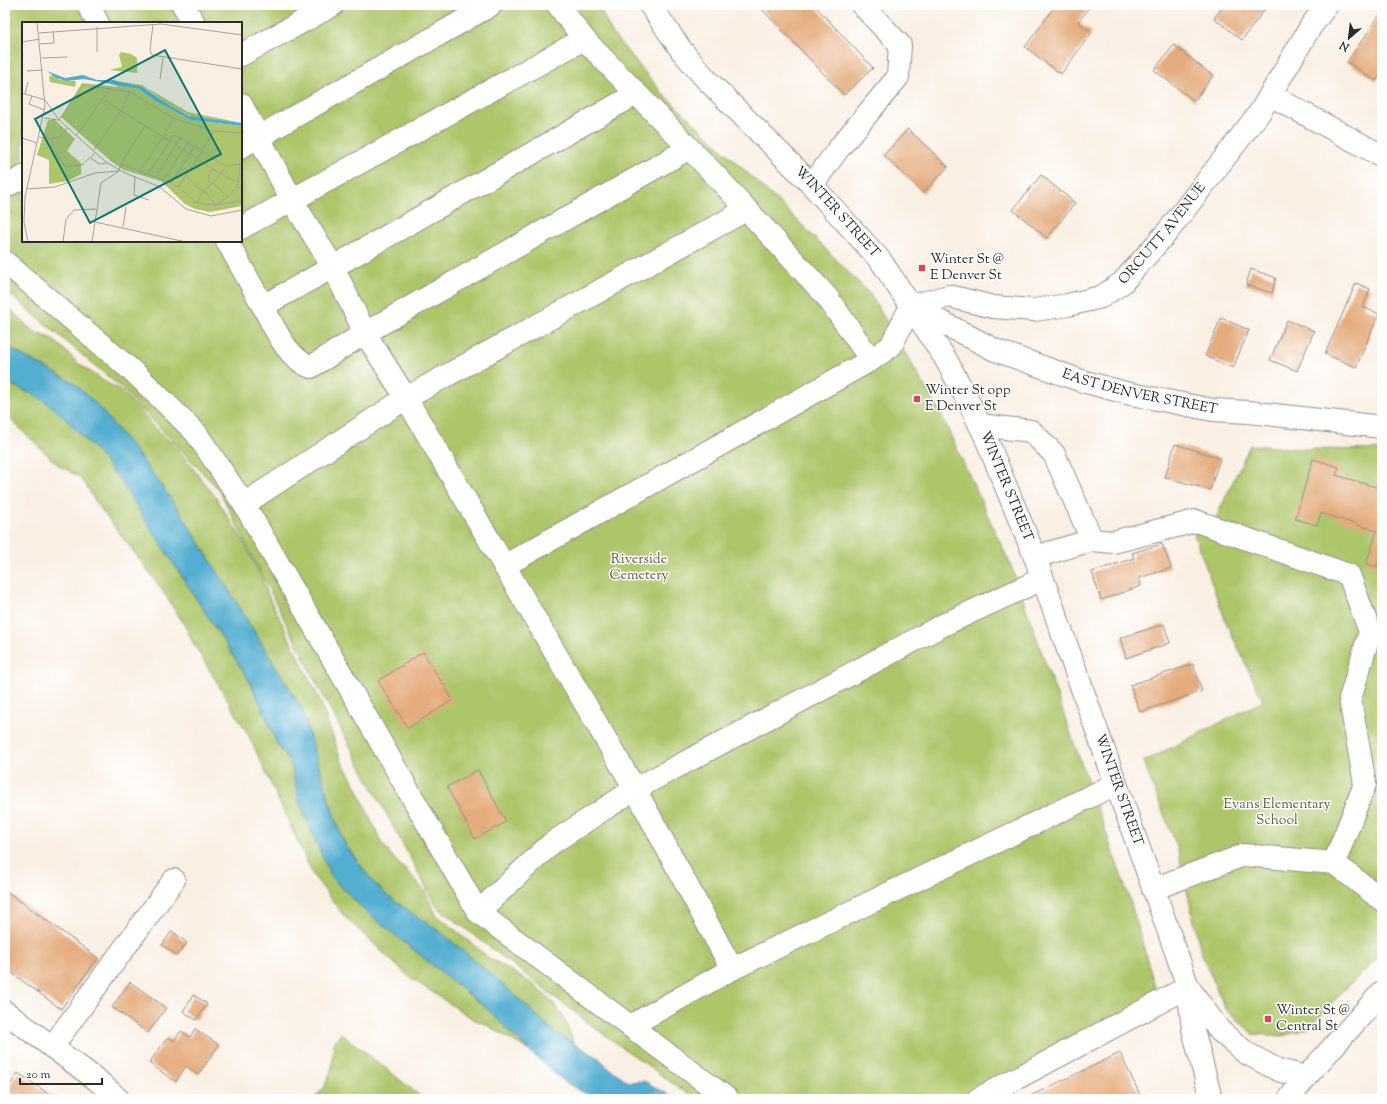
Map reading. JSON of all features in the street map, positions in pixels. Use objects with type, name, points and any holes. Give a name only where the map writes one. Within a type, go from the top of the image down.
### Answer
[{"type":"main road","points":[[88,5],[97,22]]},
{"type":"main road","points":[[183,5],[193,22]]},
{"type":"main road","points":[[242,54],[333,5]]},
{"type":"main road","points":[[250,141],[491,5]]},
{"type":"main road","points":[[558,5],[584,39],[828,297],[871,360]]},
{"type":"main road","name":"WINTER STREET","points":[[650,5],[682,51],[705,78],[812,185],[870,248],[890,273],[945,358],[980,424],[1042,579],[1188,987],[1193,1029],[1211,1099]]},
{"type":"main road","points":[[812,185],[839,148],[898,77],[900,45],[862,5]]},
{"type":"main road","name":"ORCUTT AVENUE","points":[[911,306],[949,296],[993,307],[1034,310],[1068,305],[1101,297],[1122,283],[1168,231],[1260,112],[1311,26],[1327,5]]},
{"type":"main road","points":[[242,227],[584,39]]},
{"type":"main road","points":[[263,306],[636,94]]},
{"type":"main road","points":[[1270,95],[1382,156]]},
{"type":"main road","points":[[242,108],[250,141],[292,200],[333,267],[365,333],[406,398],[635,789],[732,969]]},
{"type":"main road","points":[[228,242],[281,338],[300,363],[311,367],[365,333],[688,149]]},
{"type":"main road","points":[[5,187],[22,178]]},
{"type":"main road","points":[[244,504],[406,398],[746,210]]},
{"type":"main road","points":[[5,262],[138,376],[196,433],[244,504],[478,912],[728,1099]]},
{"type":"main road","points":[[504,566],[871,360],[891,346],[911,306]]},
{"type":"main road","name":"EAST DENVER STREET","points":[[911,306],[995,350],[1082,381],[1126,392],[1214,410],[1248,412],[1382,427]]},
{"type":"main road","points":[[980,424],[1031,431],[1054,454],[1092,540]]},
{"type":"main road","points":[[1034,558],[1092,540],[1113,542],[1196,521],[1349,575],[1370,632],[1350,699],[1365,784],[1334,863]]},
{"type":"main road","points":[[478,912],[552,843],[635,789],[929,632],[1042,579]]},
{"type":"main road","points":[[630,1026],[732,969],[1116,784]]},
{"type":"main road","points":[[1153,889],[1244,855],[1334,863],[1382,900]]},
{"type":"main road","points":[[52,1047],[174,880]]},
{"type":"main road","points":[[978,1099],[1188,987]]},
{"type":"main road","name":"WINTER STREET","points":[[1188,987],[1220,1031],[1246,1052],[1278,1070],[1306,1077]]},
{"type":"main road","points":[[1290,1099],[1306,1077],[1382,992]]},
{"type":"main road","points":[[5,1012],[97,1080],[118,1099]]},
{"type":"green space","name":"Riverside Cemetery","points":[[5,5],[598,5],[612,33],[664,95],[784,207],[870,294],[939,410],[1011,566],[1130,900],[1160,1005],[1000,1099],[695,1099],[595,1028],[436,906],[323,696],[219,490],[124,390],[5,290]]},
{"type":"green space","points":[[5,303],[26,325],[37,333],[53,339],[78,363],[105,382],[119,389],[139,408],[151,424],[176,447],[215,496],[243,541],[261,576],[268,595],[319,698],[342,762],[356,786],[381,842],[396,861],[413,877],[425,892],[436,914],[488,957],[533,984],[550,999],[563,1016],[574,1043],[557,1034],[497,979],[443,934],[390,898],[374,883],[346,846],[337,825],[301,707],[181,513],[138,454],[98,406],[74,383],[5,346]]},
{"type":"green space","points":[[5,382],[38,397],[57,410],[95,450],[121,482],[247,677],[263,709],[277,744],[291,764],[300,804],[329,872],[339,885],[369,914],[487,1009],[527,1049],[485,1024],[473,1019],[409,977],[344,916],[313,875],[248,734],[192,641],[184,624],[156,581],[95,501],[86,485],[79,477],[57,464],[5,414]]},
{"type":"green space","name":"Evans Elementary School","points":[[1250,445],[1301,449],[1382,450],[1382,954],[1341,993],[1309,1028],[1283,1036],[1253,1034],[1225,1008],[1201,952],[1177,847],[1143,762],[1263,701],[1226,622],[1194,534],[1215,520]]},
{"type":"green space","points":[[341,1033],[424,1099],[313,1099],[324,1088],[332,1068],[334,1043]]},
{"type":"water","points":[[5,346],[74,383],[98,406],[138,454],[181,513],[301,707],[337,825],[346,846],[374,883],[390,898],[443,934],[497,979],[557,1034],[599,1058],[610,1069],[629,1082],[644,1081],[677,1099],[599,1099],[592,1097],[566,1083],[527,1049],[487,1009],[369,914],[339,885],[329,872],[300,804],[291,764],[277,744],[263,709],[247,677],[121,482],[95,450],[57,410],[38,397],[5,382]]},
{"type":"building","points":[[758,5],[814,5],[873,68],[844,95]]},
{"type":"building","points":[[1056,5],[1091,5],[1078,22],[1092,32],[1061,74],[1025,47]]},
{"type":"building","points":[[1224,5],[1268,5],[1242,40],[1214,18]]},
{"type":"building","points":[[1382,12],[1382,72],[1376,81],[1347,62]]},
{"type":"building","points":[[1174,45],[1213,76],[1194,101],[1154,70]]},
{"type":"building","points":[[908,129],[948,167],[923,193],[884,155]]},
{"type":"building","points":[[1041,175],[1075,203],[1047,238],[1013,210]]},
{"type":"building","points":[[1251,269],[1276,278],[1272,293],[1246,285]]},
{"type":"building","points":[[1356,283],[1370,289],[1363,307],[1379,314],[1356,367],[1325,354]]},
{"type":"building","points":[[1221,318],[1249,330],[1233,368],[1205,356]]},
{"type":"building","points":[[1287,320],[1314,331],[1297,371],[1270,360]]},
{"type":"building","points":[[1175,444],[1220,458],[1210,490],[1165,477]]},
{"type":"building","points":[[1313,459],[1339,467],[1336,475],[1382,489],[1382,552],[1377,567],[1366,564],[1377,531],[1321,513],[1317,525],[1295,519]]},
{"type":"building","points":[[1162,544],[1171,568],[1139,578],[1141,586],[1101,600],[1092,572],[1134,558],[1132,553]]},
{"type":"building","points":[[1164,624],[1170,643],[1126,658],[1120,638]]},
{"type":"building","points":[[423,652],[453,700],[408,728],[378,681]]},
{"type":"building","points":[[1193,664],[1202,691],[1140,712],[1130,685]]},
{"type":"building","points":[[478,770],[506,822],[475,839],[447,787]]},
{"type":"building","points":[[5,890],[98,958],[61,1009],[5,968]]},
{"type":"building","points":[[172,931],[187,943],[177,956],[162,945]]},
{"type":"building","points":[[130,982],[166,1008],[148,1033],[112,1007]]},
{"type":"building","points":[[194,995],[207,1004],[196,1020],[183,1011]]},
{"type":"building","points":[[195,1029],[219,1045],[198,1075],[186,1066],[176,1082],[149,1063],[168,1037],[174,1041],[181,1031],[190,1037]]},
{"type":"building","points":[[1120,1053],[1142,1099],[1024,1099]]},
{"type":"building","points":[[18,1073],[53,1097],[52,1099],[5,1099],[5,1093]]},
{"type":"place","name":"Winter St @ E Denver St","points":[[922,268]]},
{"type":"place","name":"Winter St opp E Denver St","points":[[917,399]]},
{"type":"place","name":"Winter St @ Central St","points":[[1268,1019]]}]
